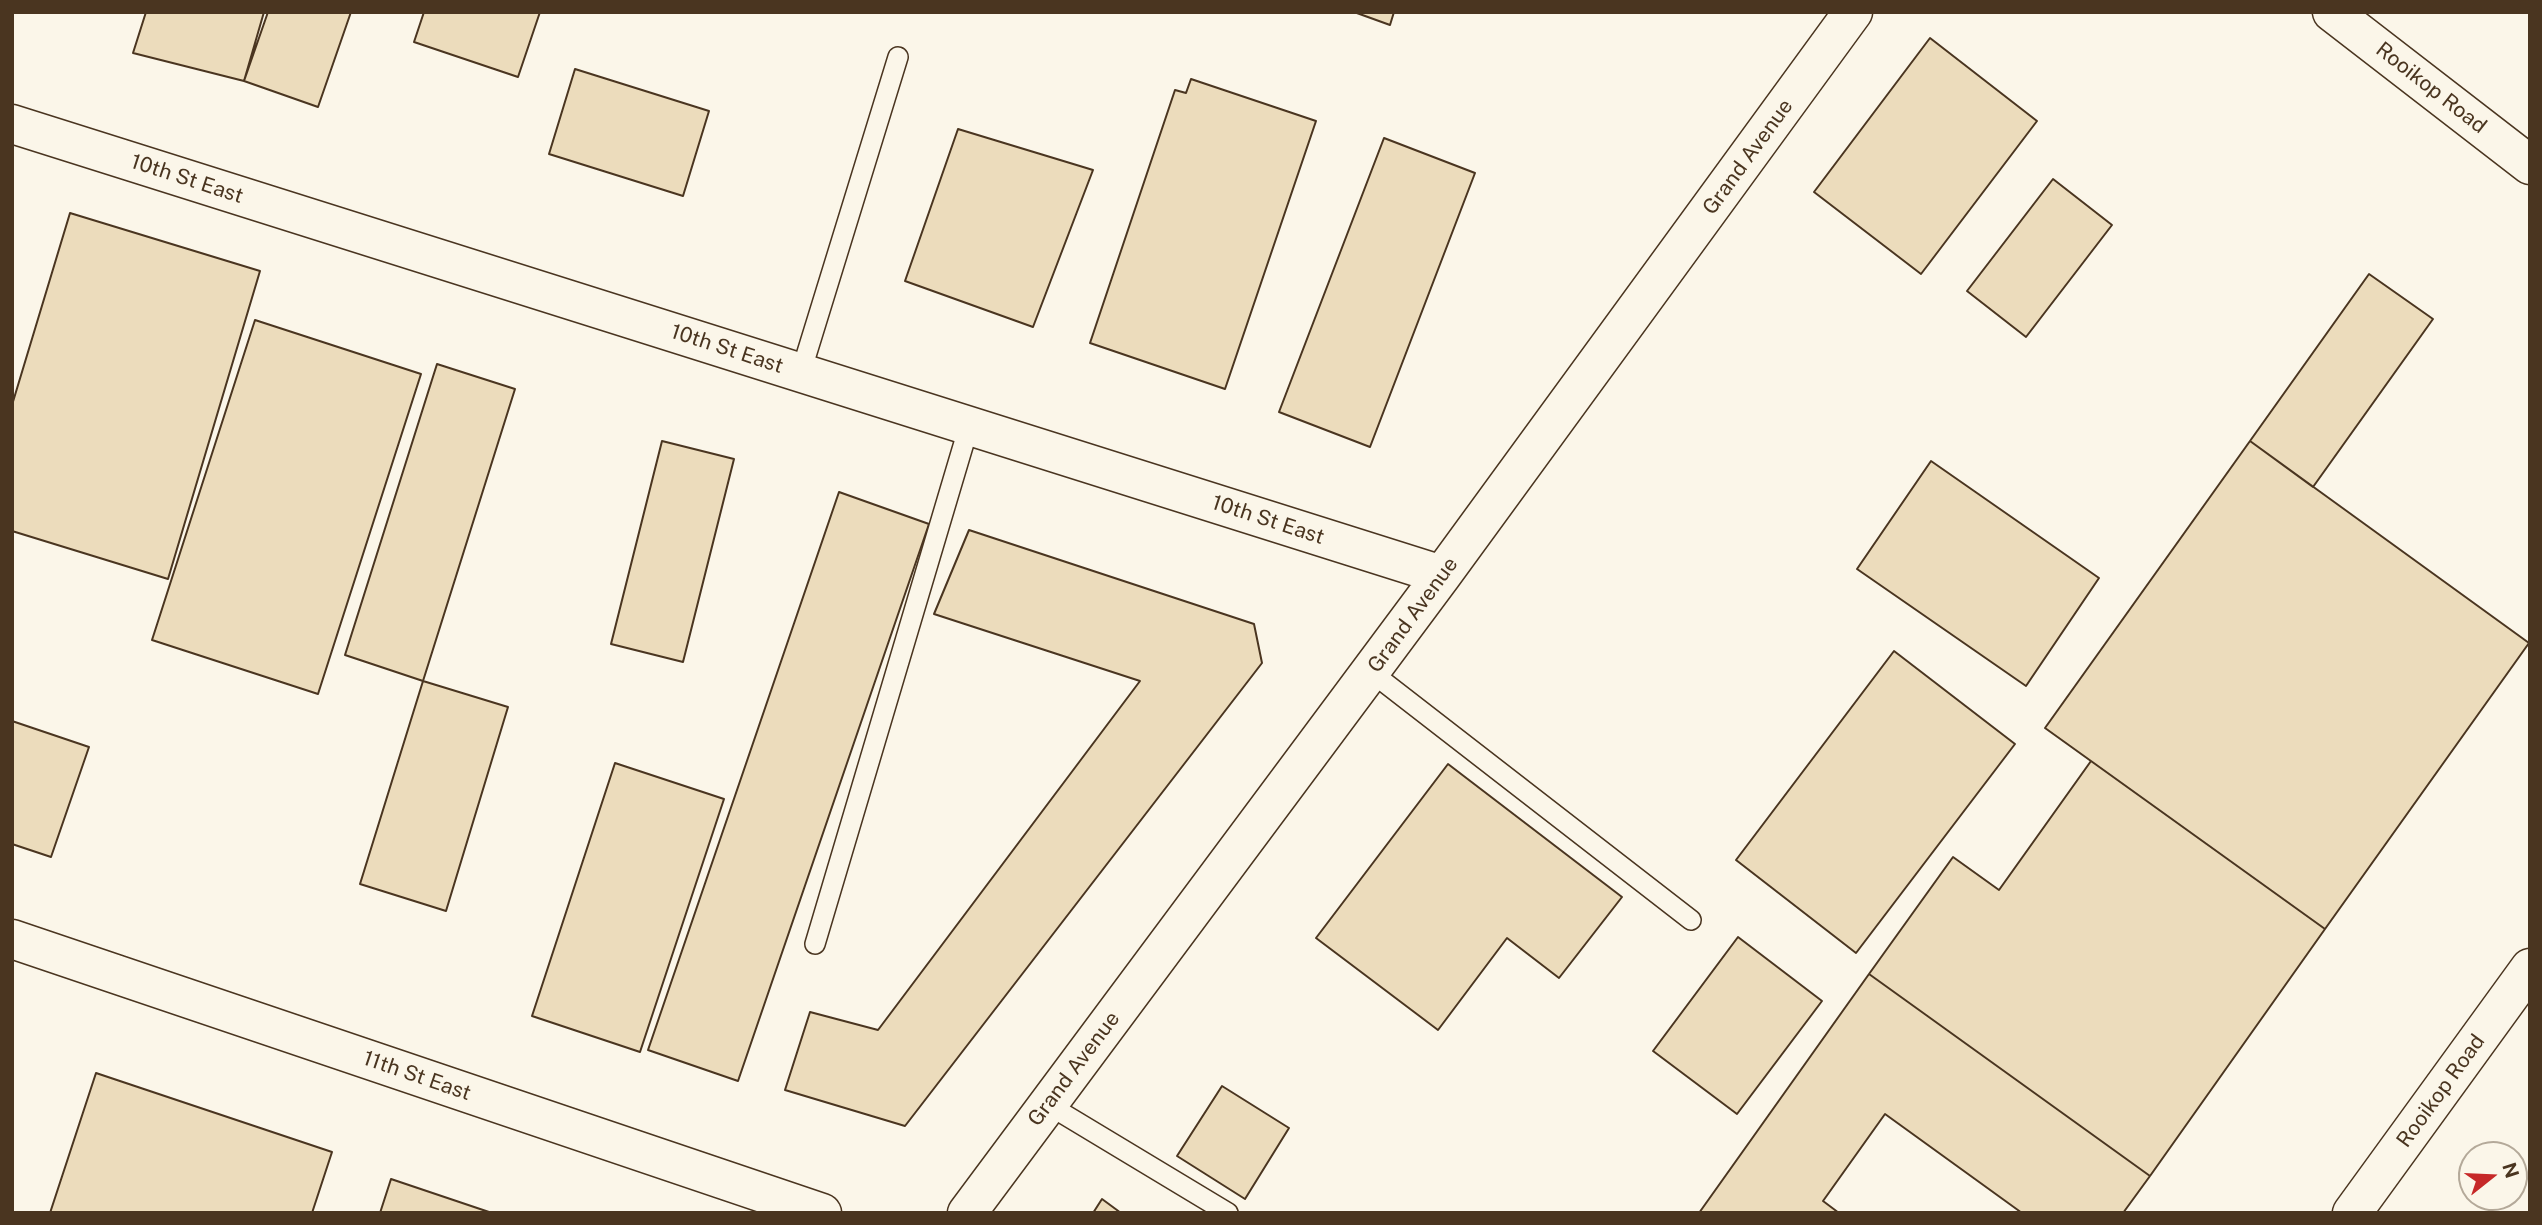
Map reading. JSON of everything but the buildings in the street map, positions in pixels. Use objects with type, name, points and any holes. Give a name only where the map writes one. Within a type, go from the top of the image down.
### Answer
[{"type":"street","name":"Grand Avenue","points":[[967,1213],[1442,575],[1853,12]]},
{"type":"street","name":"Rooikop Road","points":[[2332,12],[2530,164]]},
{"type":"street","name":"10th St East","points":[[12,124],[1442,575]]},
{"type":"street","name":"11th St East","points":[[12,939],[822,1213]]},
{"type":"street","name":"Rooikop Road","points":[[2352,1213],[2530,968]]},
{"type":"lane","points":[[801,373],[898,57]]},
{"type":"lane","points":[[815,944],[969,426]]},
{"type":"lane","points":[[1371,671],[1691,920]]},
{"type":"lane","points":[[1047,1104],[1228,1213]]}]
